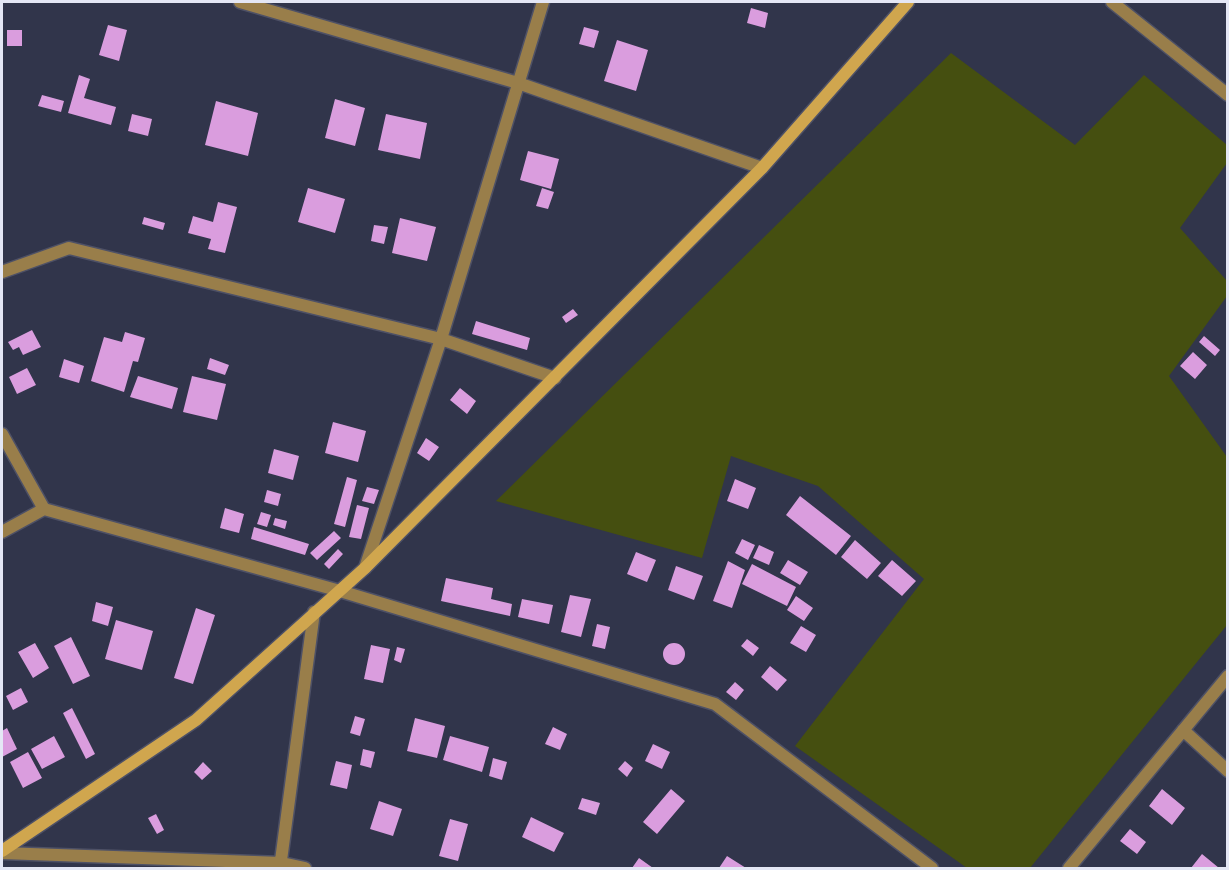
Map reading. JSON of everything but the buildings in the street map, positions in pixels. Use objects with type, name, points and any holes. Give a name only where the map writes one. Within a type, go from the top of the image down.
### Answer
[{"type":"main road","points":[[2,852],[196,720],[365,568],[762,168],[908,2]]},
{"type":"street","points":[[240,2],[518,84],[762,168]]},
{"type":"street","points":[[365,568],[441,339],[543,2]]},
{"type":"street","points":[[1112,2],[1227,95]]},
{"type":"street","points":[[2,272],[69,248],[441,339],[555,378]]},
{"type":"street","points":[[2,434],[44,508],[340,591],[715,704],[932,868]]},
{"type":"street","points":[[2,532],[44,508]]},
{"type":"street","points":[[281,866],[314,612]]},
{"type":"street","points":[[1069,868],[1227,676]]},
{"type":"street","points":[[1183,730],[1227,771]]},
{"type":"street","points":[[2,852],[305,868]]},
{"type":"green space","points":[[951,53],[1075,145],[1144,75],[1227,145],[1227,163],[1180,228],[1227,281],[1227,296],[1169,376],[1227,457],[1227,625],[1030,868],[967,868],[795,746],[924,579],[818,486],[731,456],[702,558],[496,501]]}]
